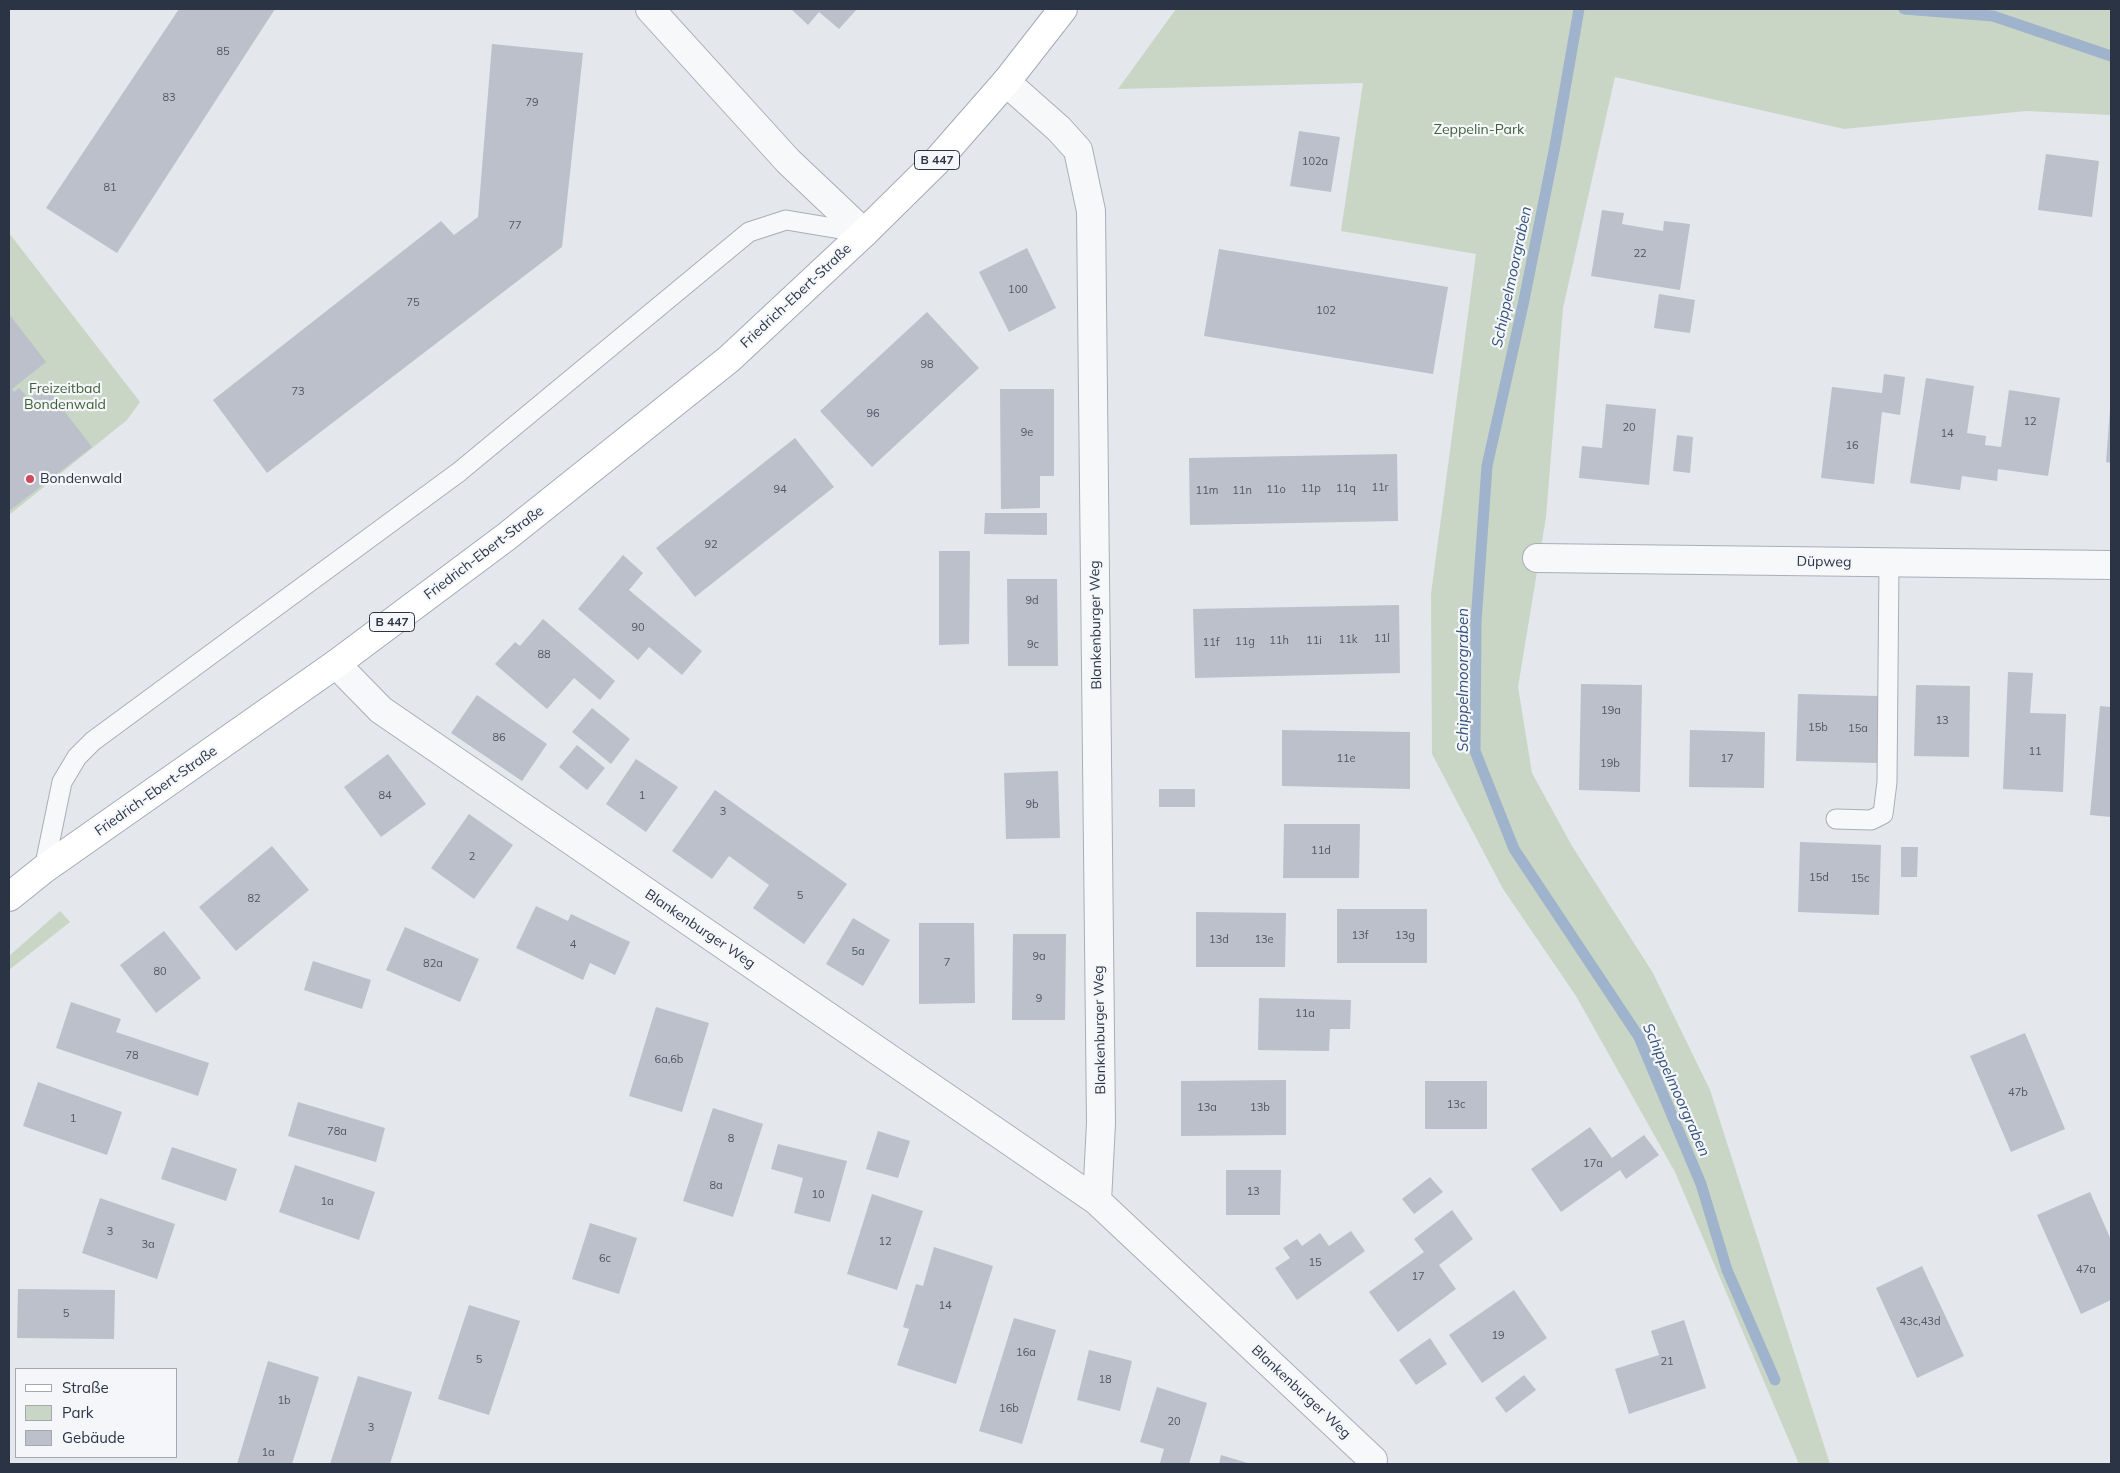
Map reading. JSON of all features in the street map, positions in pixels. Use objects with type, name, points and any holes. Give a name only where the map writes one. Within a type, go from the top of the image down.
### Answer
[{"type":"main road","name":"Friedrich-Ebert-Straße","points":[[9,897],[44,870],[336,664],[506,537],[729,359],[864,234],[936,162],[1006,82],[1063,9]]},
{"type":"street","name":"Friedrich-Ebert-Straße","points":[[650,9],[788,161],[864,234]]},
{"type":"street","name":"Blankenburger Weg","points":[[1006,82],[1059,129],[1078,150],[1092,211],[1101,1123],[1097,1201]]},
{"type":"street","name":"Düpweg","points":[[1537,558],[2111,565]]},
{"type":"street","name":"Blankenburger Weg","points":[[336,664],[381,710],[1097,1201],[1373,1460]]},
{"type":"lane","points":[[44,870],[62,782],[77,757],[93,741],[459,472],[749,232],[786,220],[864,234]]},
{"type":"lane","points":[[1836,819],[1871,820],[1883,814],[1887,782],[1889,563]]},
{"type":"green space","name":"Zeppelin-Park","points":[[1176,9],[2111,9],[2111,115],[2026,111],[1844,129],[1615,77],[1563,308],[1546,517],[1518,687],[1532,773],[1572,846],[1653,973],[1710,1090],[1830,1464],[1799,1464],[1675,1172],[1576,996],[1503,889],[1432,754],[1431,594],[1476,254],[1341,231],[1363,83],[1118,89]]},
{"type":"green space","name":"Freizeitbad Bondenwald","points":[[9,233],[140,402],[127,420],[9,515]]},
{"type":"green space","points":[[60,911],[70,922],[9,970],[9,956]]},
{"type":"building","points":[[179,9],[275,9],[117,253],[46,208]]},
{"type":"building","points":[[791,9],[857,9],[839,29],[819,12],[808,25]]},
{"type":"building","points":[[492,44],[583,53],[562,247],[267,473],[213,400],[441,221],[454,235],[478,217]]},
{"type":"building","points":[[1299,131],[1340,137],[1331,192],[1290,186]]},
{"type":"building","points":[[2046,154],[2099,161],[2092,217],[2038,210]]},
{"type":"building","points":[[1602,210],[1624,213],[1622,224],[1663,231],[1664,221],[1690,224],[1680,290],[1591,276]]},
{"type":"building","points":[[1027,248],[1056,308],[1009,332],[979,272]]},
{"type":"building","points":[[1219,249],[1448,287],[1433,374],[1204,336]]},
{"type":"building","points":[[1659,294],[1695,300],[1690,333],[1654,328]]},
{"type":"building","points":[[927,312],[979,368],[872,467],[820,411]]},
{"type":"building","name":"Bondenwald","points":[[9,314],[46,362],[12,389],[14,392],[19,388],[29,399],[45,386],[92,447],[9,511]]},
{"type":"building","points":[[1884,374],[1905,377],[1900,415],[1882,412],[1874,484],[1821,478],[1832,387],[1882,393]]},
{"type":"building","points":[[1926,378],[1974,386],[1967,433],[1986,436],[1985,445],[2001,447],[2009,390],[2060,398],[2048,476],[1998,469],[1997,481],[1962,476],[1960,490],[1910,483]]},
{"type":"building","points":[[1000,389],[1054,389],[1054,476],[1040,476],[1040,508],[1001,509]]},
{"type":"building","points":[[1606,404],[1656,409],[1649,485],[1579,478],[1582,446],[1602,448]]},
{"type":"building","points":[[2111,409],[2111,463],[2106,462]]},
{"type":"building","points":[[1677,435],[1693,437],[1690,473],[1673,471]]},
{"type":"building","points":[[795,438],[834,487],[695,597],[656,548]]},
{"type":"building","points":[[1397,454],[1398,521],[1190,525],[1189,458]]},
{"type":"building","points":[[985,513],[1047,513],[1047,535],[984,534]]},
{"type":"building","points":[[939,551],[970,551],[969,644],[939,645]]},
{"type":"building","points":[[623,555],[643,573],[629,590],[702,651],[682,675],[649,647],[638,660],[578,609]]},
{"type":"building","points":[[1007,579],[1057,579],[1058,666],[1008,666]]},
{"type":"building","points":[[1399,605],[1400,673],[1195,678],[1193,609]]},
{"type":"building","points":[[543,619],[615,681],[600,700],[574,678],[547,709],[495,664],[515,642],[520,646]]},
{"type":"building","points":[[2008,672],[2033,673],[2030,713],[2066,714],[2063,792],[2003,789]]},
{"type":"building","points":[[1581,684],[1642,685],[1640,792],[1579,790]]},
{"type":"building","points":[[1916,685],[1970,686],[1969,757],[1914,756]]},
{"type":"building","points":[[1798,694],[1879,696],[1878,763],[1796,761]]},
{"type":"building","points":[[477,695],[547,744],[522,781],[451,733]]},
{"type":"building","points":[[2100,706],[2111,707],[2111,817],[2090,815]]},
{"type":"building","points":[[592,708],[630,739],[611,764],[572,732]]},
{"type":"building","points":[[1282,730],[1410,732],[1410,789],[1282,786]]},
{"type":"building","points":[[1690,730],[1765,732],[1764,788],[1689,787]]},
{"type":"building","points":[[577,745],[605,768],[587,790],[559,767]]},
{"type":"building","points":[[388,754],[426,804],[381,837],[344,787]]},
{"type":"building","points":[[636,759],[678,787],[646,832],[606,804]]},
{"type":"building","points":[[1058,771],[1060,838],[1006,839],[1004,773]]},
{"type":"building","points":[[1159,789],[1195,789],[1195,807],[1159,807]]},
{"type":"building","points":[[715,790],[847,884],[804,944],[753,908],[769,885],[729,856],[712,879],[672,851]]},
{"type":"building","points":[[469,814],[513,845],[474,899],[431,868]]},
{"type":"building","points":[[1284,824],[1360,824],[1359,878],[1283,878]]},
{"type":"building","points":[[1800,842],[1881,845],[1879,915],[1798,912]]},
{"type":"building","points":[[272,846],[309,890],[236,951],[199,907]]},
{"type":"building","points":[[1901,847],[1918,847],[1917,877],[1901,877]]},
{"type":"building","points":[[536,906],[568,921],[571,914],[630,942],[615,975],[590,963],[583,980],[516,948]]},
{"type":"building","points":[[1337,909],[1427,909],[1427,963],[1337,963]]},
{"type":"building","points":[[1196,912],[1286,913],[1285,967],[1196,967]]},
{"type":"building","points":[[853,918],[890,940],[863,986],[826,964]]},
{"type":"building","points":[[919,923],[974,923],[975,1003],[919,1004]]},
{"type":"building","points":[[405,927],[479,959],[460,1002],[386,970]]},
{"type":"building","points":[[164,931],[201,978],[156,1013],[120,965]]},
{"type":"building","points":[[1013,934],[1066,934],[1065,1020],[1012,1020]]},
{"type":"building","points":[[313,961],[371,980],[362,1009],[304,990]]},
{"type":"building","points":[[1259,998],[1351,1000],[1350,1029],[1330,1029],[1329,1051],[1258,1050]]},
{"type":"building","points":[[71,1002],[121,1019],[116,1032],[209,1063],[198,1096],[56,1048]]},
{"type":"building","points":[[656,1007],[709,1023],[682,1112],[629,1096]]},
{"type":"building","points":[[2025,1033],[2065,1129],[2011,1152],[1970,1056]]},
{"type":"building","points":[[1286,1080],[1286,1135],[1181,1136],[1181,1081]]},
{"type":"building","points":[[1425,1081],[1487,1081],[1487,1129],[1425,1129]]},
{"type":"building","points":[[38,1082],[122,1112],[107,1155],[23,1126]]},
{"type":"building","points":[[298,1102],[385,1128],[376,1162],[288,1136]]},
{"type":"building","points":[[713,1108],[763,1124],[733,1217],[683,1201]]},
{"type":"building","points":[[1590,1127],[1612,1158],[1644,1135],[1659,1155],[1626,1179],[1620,1170],[1561,1212],[1531,1169]]},
{"type":"building","points":[[878,1131],[910,1141],[898,1178],[866,1169]]},
{"type":"building","points":[[778,1144],[847,1161],[830,1222],[794,1213],[803,1178],[771,1169]]},
{"type":"building","points":[[172,1147],[237,1169],[226,1201],[161,1179]]},
{"type":"building","points":[[295,1165],[375,1192],[359,1240],[279,1212]]},
{"type":"building","points":[[1226,1170],[1281,1170],[1280,1215],[1226,1215]]},
{"type":"building","points":[[1430,1177],[1443,1192],[1414,1214],[1402,1199]]},
{"type":"building","points":[[2090,1192],[2111,1240],[2111,1300],[2081,1314],[2037,1215]]},
{"type":"building","points":[[872,1194],[923,1211],[897,1290],[847,1274]]},
{"type":"building","points":[[100,1198],[175,1224],[157,1279],[82,1253]]},
{"type":"building","points":[[1452,1210],[1473,1239],[1439,1265],[1456,1289],[1398,1332],[1369,1292],[1424,1252],[1414,1239]]},
{"type":"building","points":[[590,1223],[637,1238],[619,1294],[572,1279]]},
{"type":"building","points":[[1351,1231],[1365,1251],[1297,1300],[1275,1268],[1290,1258],[1283,1248],[1297,1239],[1302,1246],[1320,1233],[1329,1246]]},
{"type":"building","points":[[934,1247],[993,1266],[956,1384],[897,1365],[909,1329],[903,1327],[916,1284],[923,1286]]},
{"type":"building","points":[[1922,1266],[1964,1356],[1917,1378],[1876,1288]]},
{"type":"building","points":[[18,1289],[115,1290],[114,1339],[17,1338]]},
{"type":"building","points":[[1514,1290],[1547,1338],[1482,1383],[1449,1335]]},
{"type":"building","points":[[469,1305],[520,1321],[489,1415],[438,1399]]},
{"type":"building","points":[[1014,1318],[1056,1330],[1022,1444],[979,1431]]},
{"type":"building","points":[[1684,1320],[1706,1388],[1629,1414],[1615,1369],[1659,1355],[1651,1331]]},
{"type":"building","points":[[1430,1338],[1447,1364],[1416,1385],[1399,1360]]},
{"type":"building","points":[[1089,1350],[1132,1361],[1120,1411],[1077,1400]]},
{"type":"building","points":[[268,1361],[319,1377],[292,1464],[237,1464]]},
{"type":"building","points":[[1524,1375],[1536,1390],[1506,1413],[1495,1398]]},
{"type":"building","points":[[358,1376],[412,1392],[390,1464],[330,1464]]},
{"type":"building","points":[[1157,1387],[1207,1403],[1189,1464],[1160,1463],[1164,1449],[1140,1442]]},
{"type":"building","points":[[1221,1455],[1251,1464],[1219,1464]]},
{"type":"waterway","name":"Schippelmoorgraben","points":[[1579,9],[1555,146],[1523,305],[1487,466],[1476,622],[1475,751],[1514,849],[1639,1037],[1701,1184],[1727,1270],[1775,1380]]},
{"type":"waterway","points":[[1904,9],[1993,16],[2111,56]]},
{"type":"place","name":"Bondenwald","points":[[30,479]]}]
